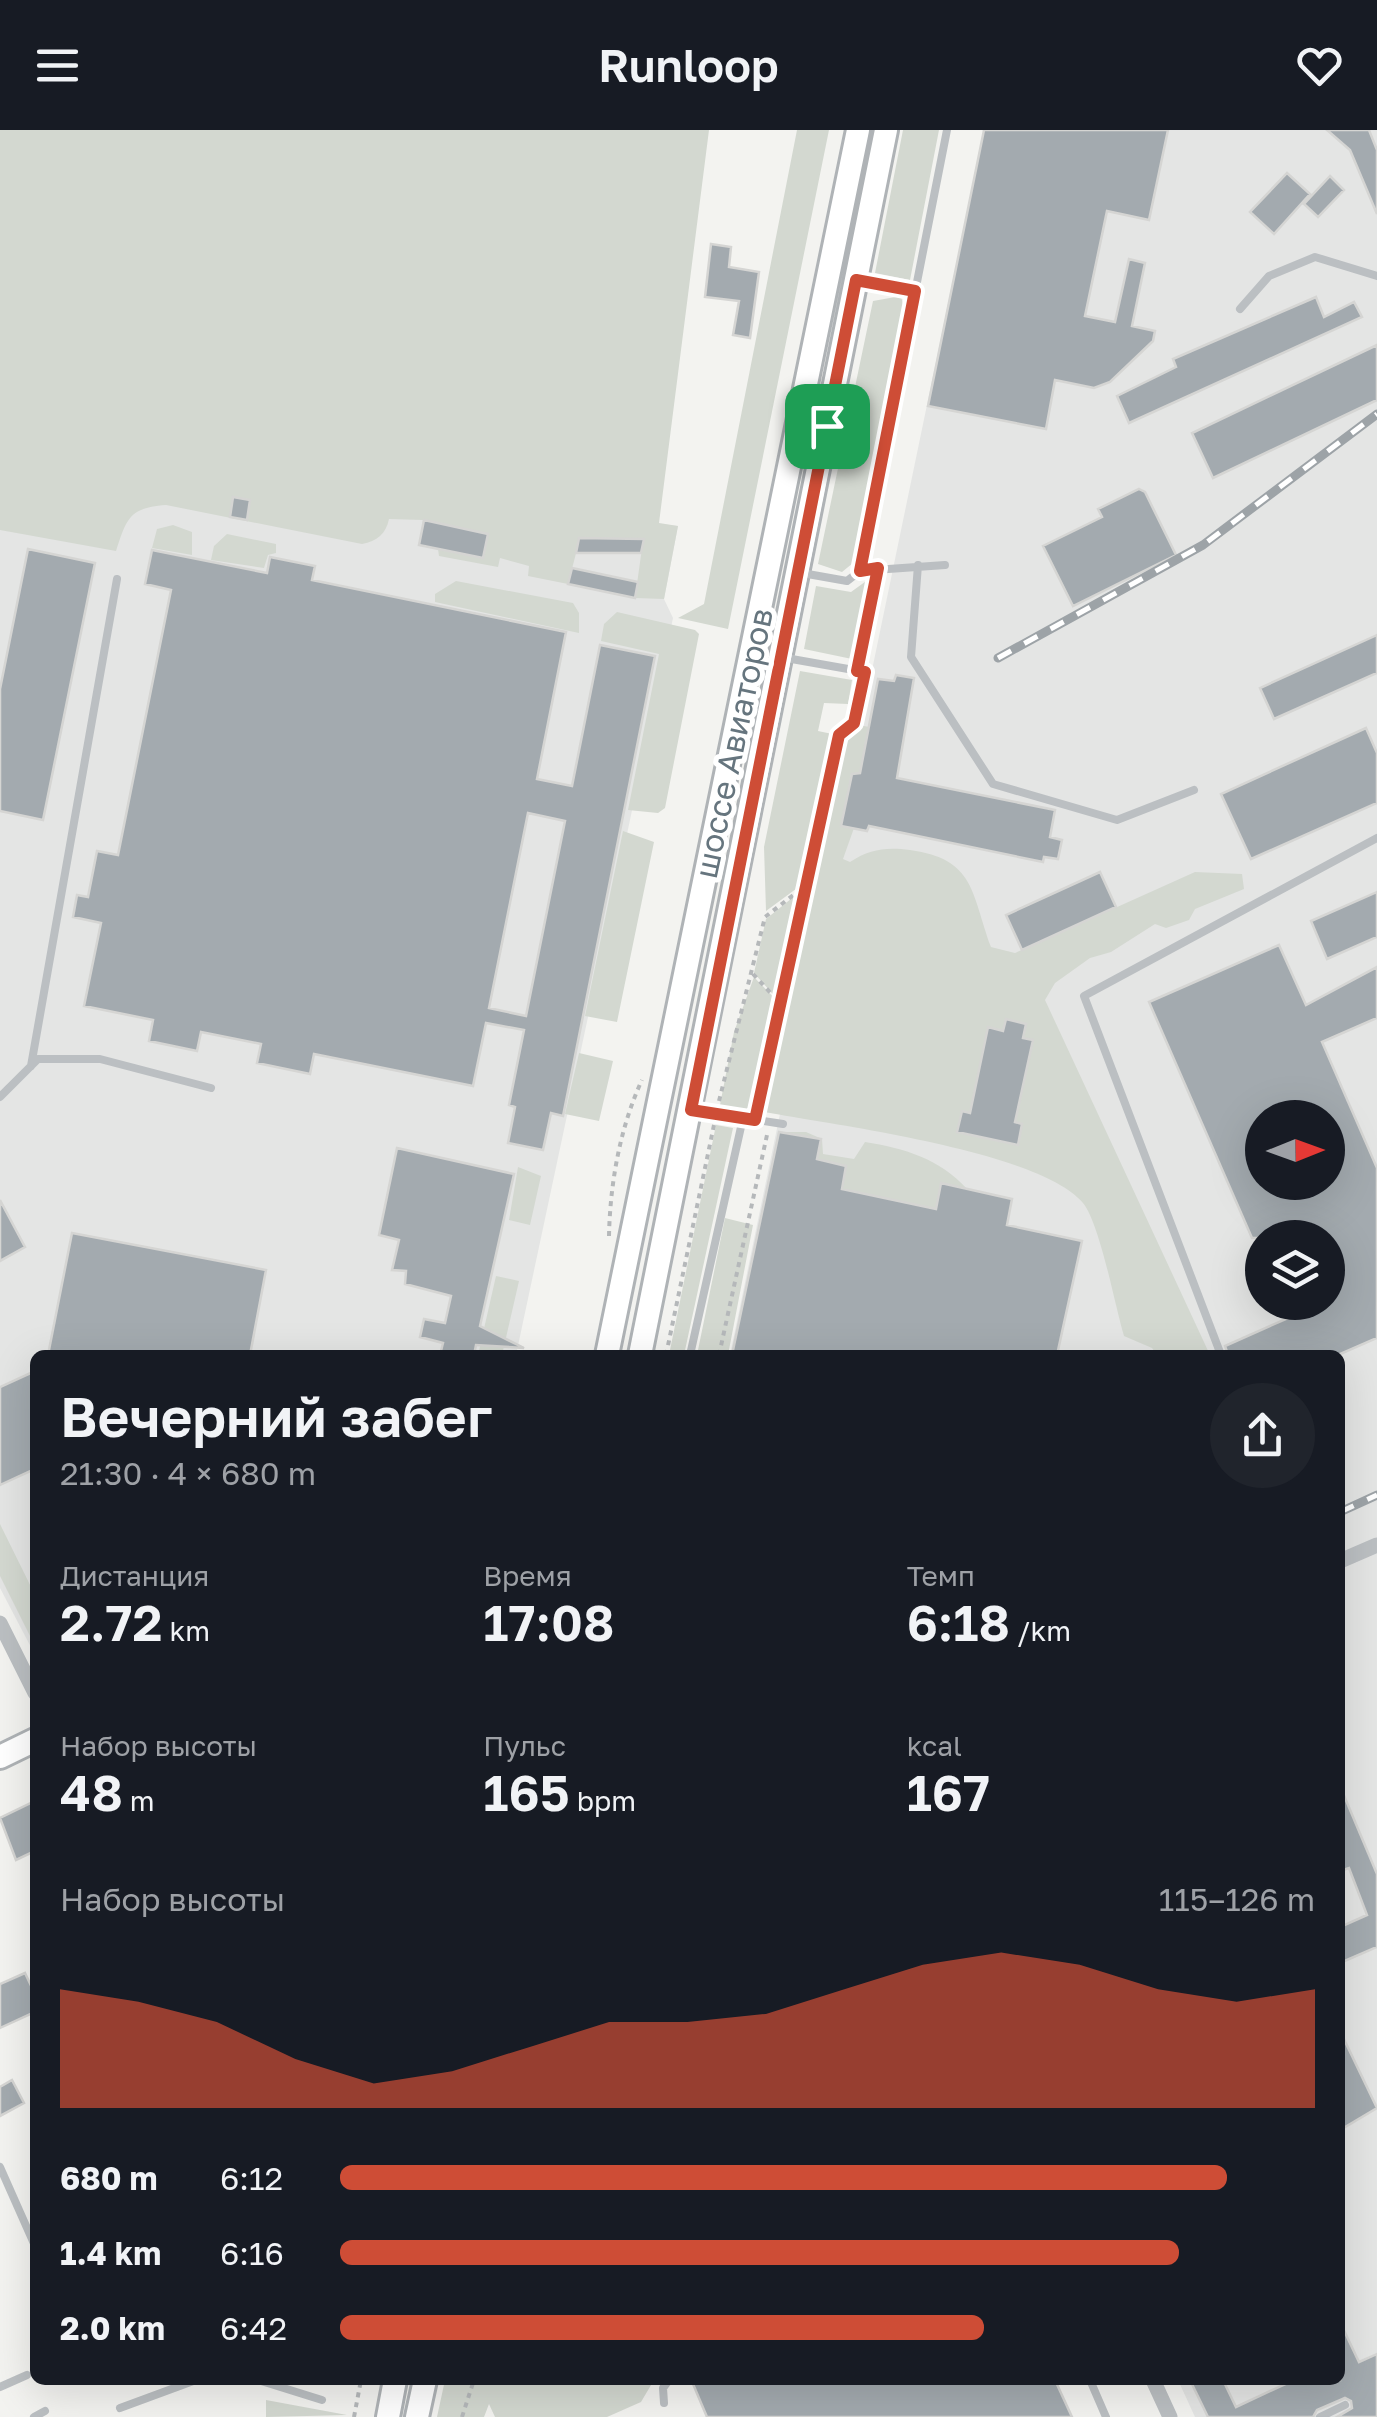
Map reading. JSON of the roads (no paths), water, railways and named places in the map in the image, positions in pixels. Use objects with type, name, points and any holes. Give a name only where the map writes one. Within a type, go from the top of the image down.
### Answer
[{"type":"main road","name":"шоссе Авиаторов","points":[[608,1350],[858,130]]},
{"type":"main road","name":"шоссе Авиаторов","points":[[641,1350],[886,130]]},
{"type":"main road","points":[[0,1757],[30,1742]]},
{"type":"main road","points":[[393,2416],[395,2385]]},
{"type":"main road","points":[[417,2417],[424,2385]]},
{"type":"street","points":[[1345,1559],[1377,1545]]},
{"type":"street","points":[[0,1623],[30,1683]]},
{"type":"street","points":[[1155,2385],[1170,2417]]},
{"type":"lane","points":[[860,571],[947,130]]},
{"type":"lane","points":[[1240,309],[1269,276],[1315,258],[1377,276]]},
{"type":"lane","points":[[856,280],[915,291]]},
{"type":"lane","points":[[918,565],[911,657],[993,784],[1117,820],[1194,790]]},
{"type":"lane","points":[[798,572],[847,581],[860,571],[878,568],[946,565]]},
{"type":"lane","points":[[31,1066],[118,579]]},
{"type":"lane","points":[[781,657],[865,672],[854,723]]},
{"type":"lane","points":[[1219,1350],[1084,996],[1377,838]]},
{"type":"lane","points":[[0,1097],[38,1059],[100,1059],[211,1088]]},
{"type":"lane","points":[[691,1110],[742,1122],[783,1124]]},
{"type":"lane","points":[[691,1350],[742,1122]]},
{"type":"lane","points":[[0,2166],[30,2235]]},
{"type":"lane","points":[[0,2387],[27,2375]]},
{"type":"lane","points":[[120,2408],[182,2385]]},
{"type":"lane","points":[[274,2385],[322,2400]]},
{"type":"lane","points":[[664,2403],[665,2385]]},
{"type":"lane","points":[[1092,2385],[1106,2417]]},
{"type":"lane","points":[[1320,2417],[1345,2405]]},
{"type":"lane","points":[[34,2417],[44,2411]]},
{"type":"railway","points":[[998,658],[1203,545],[1377,414]]},
{"type":"railway","points":[[1345,1510],[1377,1495]]}]
